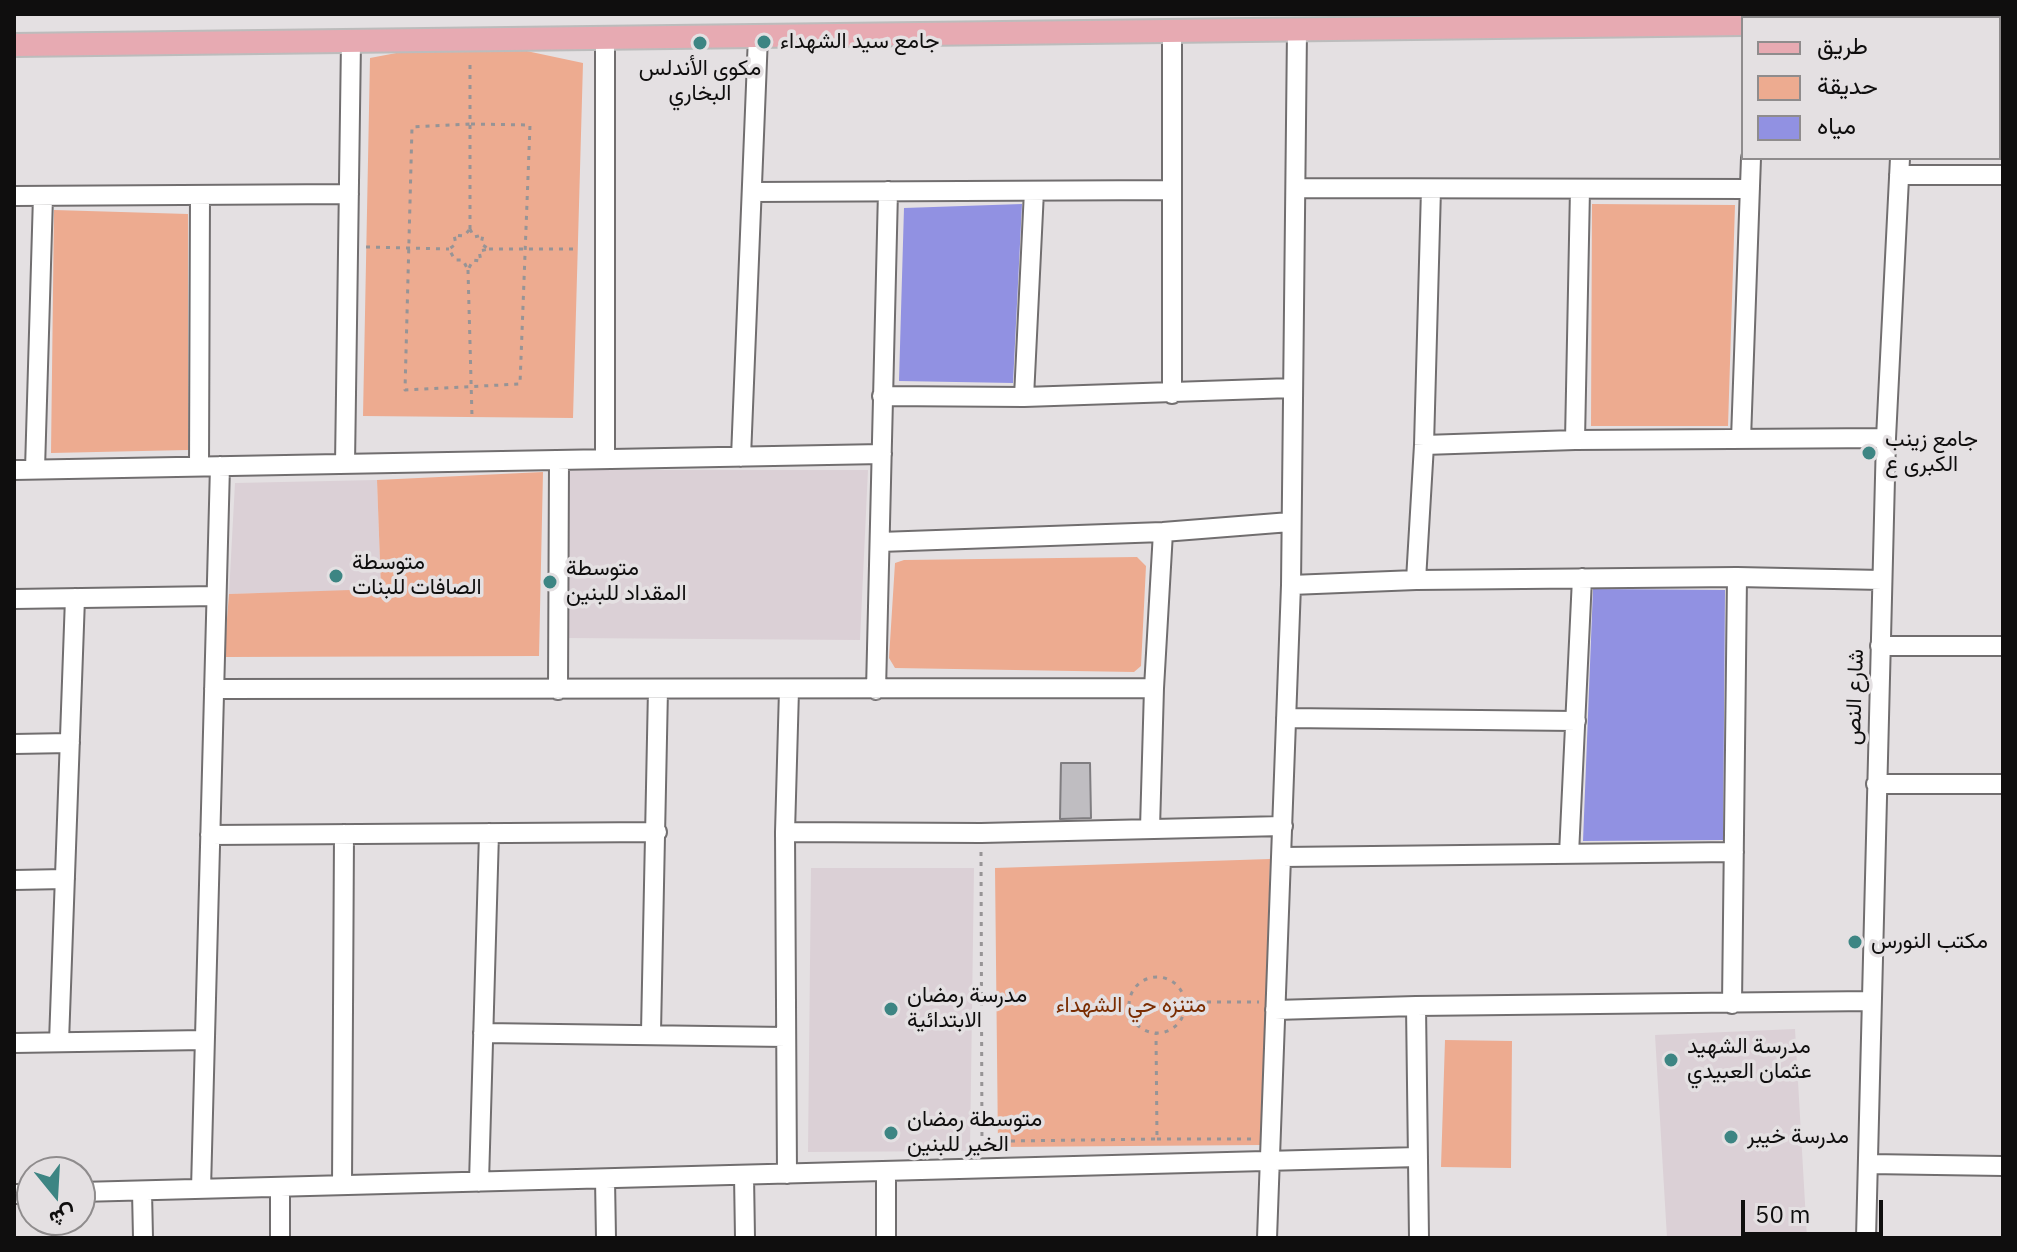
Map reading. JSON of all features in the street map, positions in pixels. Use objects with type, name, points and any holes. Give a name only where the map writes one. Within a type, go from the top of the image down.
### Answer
[{"type":"main road","points":[[605,14],[605,37]]},
{"type":"main road","points":[[14,45],[1741,24]]},
{"type":"street","points":[[1267,1238],[1291,585],[1292,388],[1298,188],[1297,30]]},
{"type":"street","points":[[1172,31],[1172,394]]},
{"type":"street","points":[[741,457],[758,36]]},
{"type":"street","points":[[605,37],[605,459]]},
{"type":"street","points":[[345,464],[351,41]]},
{"type":"street","points":[[1741,439],[1751,160]]},
{"type":"street","points":[[1900,167],[2003,175]]},
{"type":"street","name":"شارع النص","points":[[1866,1238],[1886,438],[1900,167]]},
{"type":"street","points":[[1298,188],[1750,189]]},
{"type":"street","points":[[1416,580],[1424,445],[1431,189]]},
{"type":"street","points":[[1575,440],[1580,189]]},
{"type":"street","points":[[752,192],[1172,190]]},
{"type":"street","points":[[876,690],[888,191]]},
{"type":"street","points":[[1024,397],[1034,191]]},
{"type":"street","points":[[14,196],[349,194]]},
{"type":"street","points":[[199,466],[200,195]]},
{"type":"street","points":[[35,469],[43,196]]},
{"type":"street","points":[[882,396],[1024,397],[1292,388]]},
{"type":"street","points":[[1424,445],[1575,440],[1886,438]]},
{"type":"street","points":[[14,470],[882,454]]},
{"type":"street","points":[[558,690],[559,460]]},
{"type":"street","points":[[201,1189],[220,466]]},
{"type":"street","points":[[880,542],[1163,532],[1290,522]]},
{"type":"street","points":[[1150,828],[1163,532]]},
{"type":"street","points":[[1732,1004],[1737,577]]},
{"type":"street","points":[[1291,585],[1582,578],[1882,580]]},
{"type":"street","points":[[1569,854],[1582,578]]},
{"type":"street","points":[[14,599],[216,596]]},
{"type":"street","points":[[59,1042],[75,598]]},
{"type":"street","points":[[1880,646],[2003,646]]},
{"type":"street","points":[[214,689],[1154,688]]},
{"type":"street","points":[[651,1032],[658,689]]},
{"type":"street","points":[[787,1174],[785,832],[789,690]]},
{"type":"street","points":[[1286,718],[1576,721]]},
{"type":"street","points":[[14,744],[70,743]]},
{"type":"street","points":[[1876,784],[2003,784]]},
{"type":"street","points":[[785,832],[981,833],[1283,826]]},
{"type":"street","points":[[210,835],[657,832]]},
{"type":"street","points":[[479,1182],[489,833]]},
{"type":"street","points":[[342,1185],[344,834]]},
{"type":"street","points":[[1282,857],[1734,852]]},
{"type":"street","points":[[14,880],[65,879]]},
{"type":"street","points":[[1275,1006],[1871,1001]]},
{"type":"street","points":[[1416,1006],[1419,1238]]},
{"type":"street","points":[[483,1033],[651,1032],[786,1037]]},
{"type":"street","points":[[14,1043],[204,1040]]},
{"type":"street","points":[[96,1192],[1418,1157]]},
{"type":"street","points":[[1869,1164],[2003,1166]]},
{"type":"street","points":[[886,1171],[886,1238]]},
{"type":"street","points":[[744,1175],[745,1238]]},
{"type":"street","points":[[605,1179],[606,1238]]},
{"type":"street","points":[[280,1187],[280,1238]]},
{"type":"street","points":[[142,1191],[143,1238]]},
{"type":"path","points":[[470,39],[470,229],[474,237],[483,235],[481,244],[489,249]]},
{"type":"path","points":[[530,125],[520,384],[405,390],[409,248],[412,127],[530,125]]},
{"type":"path","points":[[366,247],[449,249],[456,244],[454,235],[464,236],[470,229]]},
{"type":"path","points":[[449,249],[455,260],[463,260],[468,270],[472,417]]},
{"type":"path","points":[[468,270],[473,260],[481,261],[479,251],[489,249],[578,249]]},
{"type":"path","points":[[981,833],[982,1169]]},
{"type":"path","points":[[1163,978],[1178,986],[1186,1002],[1177,1026],[1156,1033],[1143,1030],[1131,1017],[1129,999],[1138,984],[1163,978]]},
{"type":"path","points":[[1186,1002],[1275,1006]]},
{"type":"path","points":[[1156,1033],[1157,1139]]},
{"type":"path","points":[[1011,1141],[1254,1139],[1255,1126]]},
{"type":"shaded area","points":[[569,470],[868,470],[860,640],[565,638]]},
{"type":"shaded area","points":[[377,480],[381,590],[229,594],[235,483]]},
{"type":"shaded area","name":"مدرسة رمضان الابتدائية","points":[[811,868],[974,868],[970,1151],[808,1152]]},
{"type":"shaded area","name":"مدرسة خيبر","points":[[1795,1029],[1807,1238],[1667,1238],[1655,1035]]},
{"type":"green space","points":[[470,39],[583,63],[573,418],[363,416],[370,58]]},
{"type":"green space","points":[[1592,204],[1735,205],[1728,426],[1591,426]]},
{"type":"green space","points":[[54,210],[188,214],[188,450],[51,453]]},
{"type":"green space","points":[[543,472],[539,656],[224,657],[229,594],[381,589],[377,480]]},
{"type":"green space","points":[[1137,557],[1146,566],[1141,666],[1134,672],[895,668],[889,658],[895,563],[904,560]]},
{"type":"green space","name":"متنزه حي الشهداء","points":[[1270,859],[1262,1145],[998,1147],[995,868]]},
{"type":"green space","points":[[1445,1040],[1512,1041],[1511,1168],[1441,1167]]},
{"type":"water","points":[[1022,204],[1013,383],[899,381],[904,208]]},
{"type":"water","points":[[1593,589],[1725,590],[1723,840],[1583,841]]},
{"type":"building","points":[[1061,763],[1090,763],[1091,818],[1060,819]]},
{"type":"place","name":"جامع سيد الشهداء","points":[[764,42]]},
{"type":"place","name":"مكوى الأندلس البخاري","points":[[700,43]]},
{"type":"place","name":"جامع زينب الكبرى ع","points":[[1869,453]]},
{"type":"place","name":"متوسطة الصافات للبنات","points":[[336,576]]},
{"type":"place","name":"متوسطة المقداد للبنين","points":[[550,582]]},
{"type":"place","name":"مكتب النورس","points":[[1855,942]]},
{"type":"place","name":"مدرسة رمضان الابتدائية","points":[[891,1009]]},
{"type":"place","name":"مدرسة الشهيد عثمان العبيدي","points":[[1671,1060]]},
{"type":"place","name":"متوسطة رمضان الخير للبنين","points":[[891,1133]]},
{"type":"place","name":"مدرسة خيبر","points":[[1731,1137]]}]
